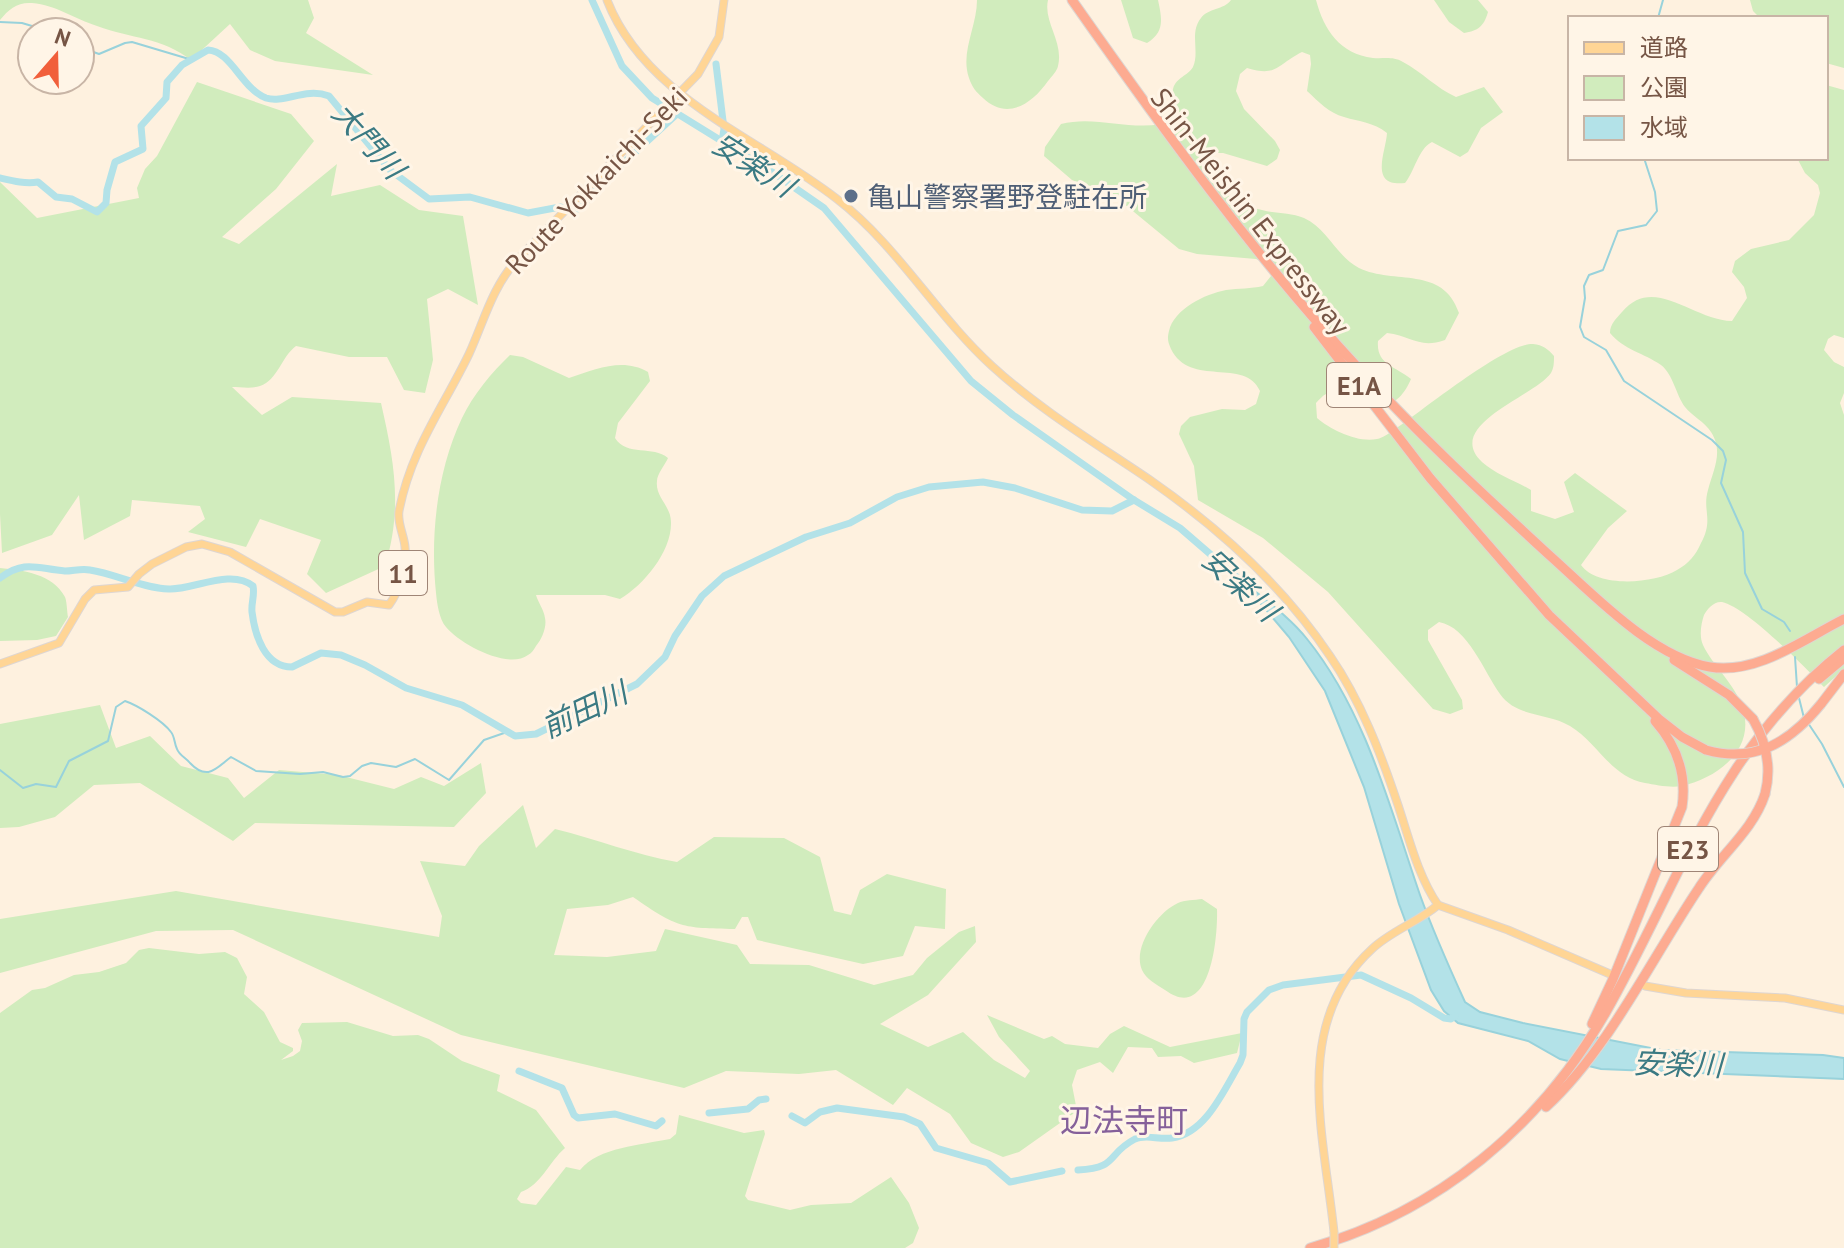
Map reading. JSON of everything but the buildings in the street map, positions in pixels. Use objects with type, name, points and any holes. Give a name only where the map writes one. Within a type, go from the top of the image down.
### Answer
[{"type":"highway","name":"Shin-Meishin Expressway","points":[[1065,0],[1422,469],[1529,594],[1596,661]]},
{"type":"highway","name":"Shin-Meishin Expressway","points":[[1072,0],[1137,96],[1255,246],[1347,356],[1415,427],[1538,544]]},
{"type":"highway","name":"E1A","points":[[1538,544],[1592,594],[1645,636],[1686,660],[1711,668],[1737,668],[1766,658],[1844,619]]},
{"type":"highway","points":[[1538,544],[1574,583],[1616,619],[1744,708],[1757,727],[1768,759],[1767,786],[1752,822],[1707,876],[1666,940],[1608,1013]]},
{"type":"highway","name":"E23","points":[[1333,1248],[1398,1222],[1453,1189],[1493,1159],[1546,1107],[1608,1013],[1714,813],[1793,701],[1844,650]]},
{"type":"highway","name":"E23","points":[[1805,688],[1844,658]]},
{"type":"highway","points":[[1596,661],[1658,724],[1671,743],[1683,776],[1682,807],[1636,923],[1608,1013]]},
{"type":"highway","points":[[1596,661],[1673,731],[1706,750],[1737,755],[1769,749],[1802,727],[1844,674]]},
{"type":"highway","name":"E23","points":[[1310,1248],[1384,1221],[1451,1184],[1512,1134],[1567,1079]]},
{"type":"main road","points":[[607,0],[616,22],[639,57],[678,94],[841,202],[991,365],[1027,395],[1170,496],[1283,595],[1313,631],[1352,691],[1377,746],[1435,908]]},
{"type":"main road","name":"Route Yokkaichi-Seki","points":[[0,664],[59,643],[85,599],[94,590],[131,585],[139,574],[186,547],[202,544],[230,552],[335,612],[342,613],[365,603],[389,605],[404,571],[405,549],[399,512],[424,433],[467,356],[500,281],[698,74],[719,37],[724,0]]},
{"type":"main road","points":[[1333,1248],[1318,1069],[1324,1027],[1332,1000],[1351,971],[1375,946],[1435,908],[1508,930],[1610,974]]},
{"type":"main road","points":[[1645,986],[1686,993],[1785,998],[1844,1010]]},
{"type":"green space","points":[[0,0],[308,0],[314,18],[306,33],[373,75],[275,61],[250,50],[230,24],[191,60],[169,47],[96,25],[96,16],[73,16],[41,4],[18,5],[0,20]]},
{"type":"green space","points":[[977,0],[1048,0],[1048,16],[1058,49],[1058,66],[1042,89],[1018,107],[1010,109],[992,105],[978,94],[970,81],[966,59]]},
{"type":"green space","points":[[1121,0],[1158,0],[1161,24],[1153,39],[1147,43],[1133,38]]},
{"type":"green space","points":[[1231,0],[1316,0],[1335,39],[1351,51],[1361,56],[1399,60],[1456,97],[1484,87],[1503,112],[1481,128],[1468,152],[1460,157],[1432,142],[1423,150],[1405,183],[1394,183],[1386,180],[1382,167],[1387,133],[1371,124],[1334,113],[1307,91],[1310,55],[1302,52],[1271,70],[1247,68],[1240,74],[1236,91],[1244,109],[1275,141],[1280,150],[1277,159],[1267,166],[1223,153],[1212,153],[1205,174],[1223,192],[1246,205],[1299,216],[1312,223],[1344,257],[1359,268],[1430,282],[1452,298],[1459,313],[1445,340],[1422,343],[1387,333],[1378,341],[1383,360],[1411,379],[1402,394],[1392,402],[1371,403],[1337,393],[1326,394],[1316,403],[1317,418],[1337,431],[1362,439],[1379,438],[1503,354],[1533,344],[1550,351],[1554,356],[1551,373],[1482,424],[1474,436],[1473,449],[1487,466],[1531,490],[1531,511],[1555,519],[1574,512],[1564,482],[1575,473],[1627,511],[1608,528],[1581,565],[1589,572],[1612,580],[1641,581],[1667,575],[1691,559],[1707,528],[1707,497],[1717,447],[1711,432],[1685,407],[1665,369],[1616,339],[1610,333],[1612,324],[1634,301],[1647,297],[1660,298],[1717,319],[1732,321],[1747,298],[1744,287],[1732,272],[1735,261],[1751,249],[1789,240],[1814,215],[1820,193],[1818,185],[1805,173],[1798,160],[1828,160],[1828,86],[1844,90],[1844,338],[1834,335],[1828,339],[1824,350],[1834,362],[1844,367],[1844,393],[1840,403],[1844,415],[1844,669],[1824,687],[1775,639],[1745,615],[1722,602],[1711,606],[1703,619],[1702,641],[1738,698],[1745,721],[1739,748],[1731,759],[1709,776],[1673,787],[1633,780],[1614,767],[1570,726],[1507,702],[1467,641],[1459,632],[1439,622],[1428,630],[1428,640],[1462,700],[1463,709],[1450,714],[1433,709],[1328,592],[1263,538],[1198,500],[1194,466],[1179,434],[1181,426],[1190,417],[1222,409],[1245,410],[1256,404],[1260,391],[1253,381],[1242,376],[1191,367],[1180,361],[1169,344],[1169,331],[1177,316],[1200,299],[1226,290],[1263,286],[1271,276],[1270,265],[1256,259],[1197,254],[1179,249],[1117,198],[1072,180],[1044,156],[1045,147],[1061,124],[1090,121],[1147,126],[1176,120],[1173,89],[1193,67],[1197,24],[1204,15]]},
{"type":"green space","points":[[1434,0],[1478,0],[1488,12],[1480,27],[1464,33],[1449,22]]},
{"type":"green space","points":[[1750,0],[1844,0],[1844,68],[1828,64],[1828,16],[1758,16]]},
{"type":"green space","points":[[197,82],[291,114],[314,141],[276,189],[222,237],[239,244],[337,164],[331,196],[380,185],[419,210],[463,216],[478,305],[448,289],[427,299],[433,360],[425,393],[404,390],[387,357],[349,357],[296,346],[266,383],[253,387],[232,387],[262,415],[292,397],[381,403],[395,484],[394,524],[385,566],[326,593],[307,574],[321,540],[260,519],[246,547],[188,532],[205,519],[200,506],[132,500],[130,516],[84,540],[79,495],[52,535],[2,553],[0,182],[37,218],[139,198],[137,188],[145,169],[157,156]]},
{"type":"green space","points":[[510,355],[523,357],[569,378],[619,365],[648,372],[650,381],[618,423],[615,438],[626,447],[655,452],[668,458],[658,475],[657,487],[671,522],[667,544],[655,566],[620,599],[605,595],[536,595],[545,625],[534,650],[519,659],[485,653],[453,634],[444,624],[439,611],[434,571],[437,504],[453,438],[477,392]]},
{"type":"green space","points":[[0,568],[37,575],[60,589],[66,599],[68,617],[56,636],[0,641]]},
{"type":"green space","points":[[100,705],[116,748],[150,736],[181,766],[228,778],[244,798],[279,770],[338,775],[394,789],[421,777],[444,786],[481,763],[486,793],[454,827],[255,823],[233,841],[140,783],[94,785],[55,817],[19,827],[0,828],[0,724]]},
{"type":"green space","points":[[523,805],[536,848],[555,829],[677,862],[714,837],[784,838],[820,857],[834,911],[851,915],[860,890],[887,874],[946,889],[945,929],[915,926],[903,956],[863,964],[757,940],[748,917],[742,917],[735,929],[691,927],[660,915],[633,897],[608,905],[567,909],[554,955],[607,957],[656,951],[665,929],[737,945],[750,964],[809,965],[874,985],[913,975],[927,958],[959,932],[975,926],[976,942],[928,995],[880,1024],[928,1047],[963,1032],[994,1060],[1025,1078],[1030,1071],[999,1037],[987,1015],[1044,1039],[1052,1036],[1065,1044],[1098,1048],[1110,1034],[1124,1026],[1170,1047],[1242,1033],[1237,1053],[1194,1063],[1181,1056],[1158,1057],[1152,1048],[1128,1047],[1113,1073],[1100,1062],[1077,1070],[1072,1085],[1077,1111],[1019,1152],[1003,1157],[971,1143],[950,1114],[907,1088],[893,1105],[836,1070],[799,1074],[726,1071],[684,1088],[461,1035],[233,930],[156,931],[0,973],[0,919],[176,891],[439,937],[442,916],[420,861],[465,866],[479,846]]},
{"type":"green space","points":[[1202,899],[1217,909],[1213,955],[1202,986],[1193,995],[1180,997],[1146,976],[1140,961],[1141,951],[1155,922],[1170,908],[1180,902]]},
{"type":"green space","points":[[149,948],[199,954],[225,952],[237,958],[247,977],[244,994],[264,1012],[280,1042],[293,1048],[281,1060],[300,1051],[302,1041],[298,1030],[302,1023],[347,1022],[393,1036],[418,1035],[462,1061],[500,1075],[497,1091],[536,1110],[565,1148],[534,1184],[521,1192],[517,1199],[521,1203],[536,1205],[566,1167],[580,1170],[588,1162],[609,1152],[670,1139],[676,1134],[679,1115],[744,1133],[764,1130],[745,1196],[748,1200],[790,1210],[811,1205],[851,1203],[891,1177],[909,1203],[919,1228],[913,1243],[905,1248],[0,1248],[0,1013],[32,990],[45,988],[74,975],[99,972],[126,963],[139,950]]},
{"type":"water","points":[[1239,578],[1300,631],[1328,667],[1345,698],[1361,729],[1425,908],[1465,1002],[1480,1012],[1523,1023],[1661,1050],[1844,1058],[1844,1079],[1601,1069],[1560,1059],[1528,1041],[1458,1023],[1444,1011],[1431,990],[1399,904],[1364,787],[1325,691],[1289,637]]},
{"type":"waterway","name":"安楽川","points":[[592,0],[622,66],[652,98],[824,208],[971,381],[1013,415],[1134,500],[1180,528],[1246,585]]},
{"type":"waterway","points":[[1659,16],[1663,0]]},
{"type":"waterway","points":[[0,22],[16,23]]},
{"type":"waterway","points":[[96,53],[132,42],[189,59]]},
{"type":"waterway","name":"大門川","points":[[0,178],[38,182],[56,197],[72,199],[97,212],[106,203],[115,162],[143,149],[141,126],[166,98],[167,82],[182,65],[208,50],[223,57],[250,87],[266,98],[280,99],[312,93],[329,96],[390,170],[429,199],[470,197],[528,213],[560,207],[571,210],[582,208],[593,191],[677,114]]},
{"type":"waterway","points":[[716,64],[724,129],[722,141]]},
{"type":"waterway","points":[[1645,160],[1655,192],[1657,211],[1646,225],[1618,231],[1603,270],[1589,275],[1584,286],[1580,327],[1584,337],[1606,350],[1624,381],[1712,440],[1723,451],[1726,460],[1721,483],[1743,532],[1745,573],[1762,609],[1784,622],[1790,631]]},
{"type":"waterway","name":"前田川","points":[[0,578],[17,569],[32,567],[65,571],[87,569],[169,589],[223,579],[244,581],[253,586],[252,612],[259,640],[275,662],[292,667],[321,653],[341,655],[406,688],[462,705],[515,736],[536,734],[637,684],[665,657],[702,596],[724,576],[806,537],[850,523],[897,497],[929,487],[983,482],[1015,488],[1082,510],[1112,511],[1134,500]]},
{"type":"waterway","points":[[1795,657],[1797,687]]},
{"type":"waterway","points":[[1799,698],[1804,718]]},
{"type":"waterway","points":[[0,770],[23,788],[36,784],[56,787],[69,761],[108,741],[116,707],[125,701],[162,723],[172,734],[179,753],[196,769],[207,772],[231,757],[256,771],[323,772],[343,777],[371,763],[396,767],[415,759],[449,780],[484,740],[507,732]]},
{"type":"waterway","points":[[1808,723],[1844,787]]},
{"type":"waterway","points":[[1078,1170],[1106,1163],[1135,1139],[1172,1138],[1195,1128],[1213,1109],[1240,1063],[1247,1012],[1269,990],[1283,985],[1361,975],[1411,998],[1444,1018],[1455,1016]]},
{"type":"waterway","points":[[519,1071],[562,1088],[578,1118],[615,1114],[656,1126],[662,1121]]},
{"type":"waterway","points":[[709,1113],[748,1109],[759,1100],[766,1099]]},
{"type":"waterway","points":[[792,1116],[805,1123],[820,1112],[837,1108],[904,1117],[920,1124],[936,1148],[988,1163],[1010,1182],[1062,1171]]},
{"type":"place","name":"亀山警察署野登駐在所","points":[[851,196]]},
{"type":"district","name":"辺法寺町","points":[[1124,1120]]}]
